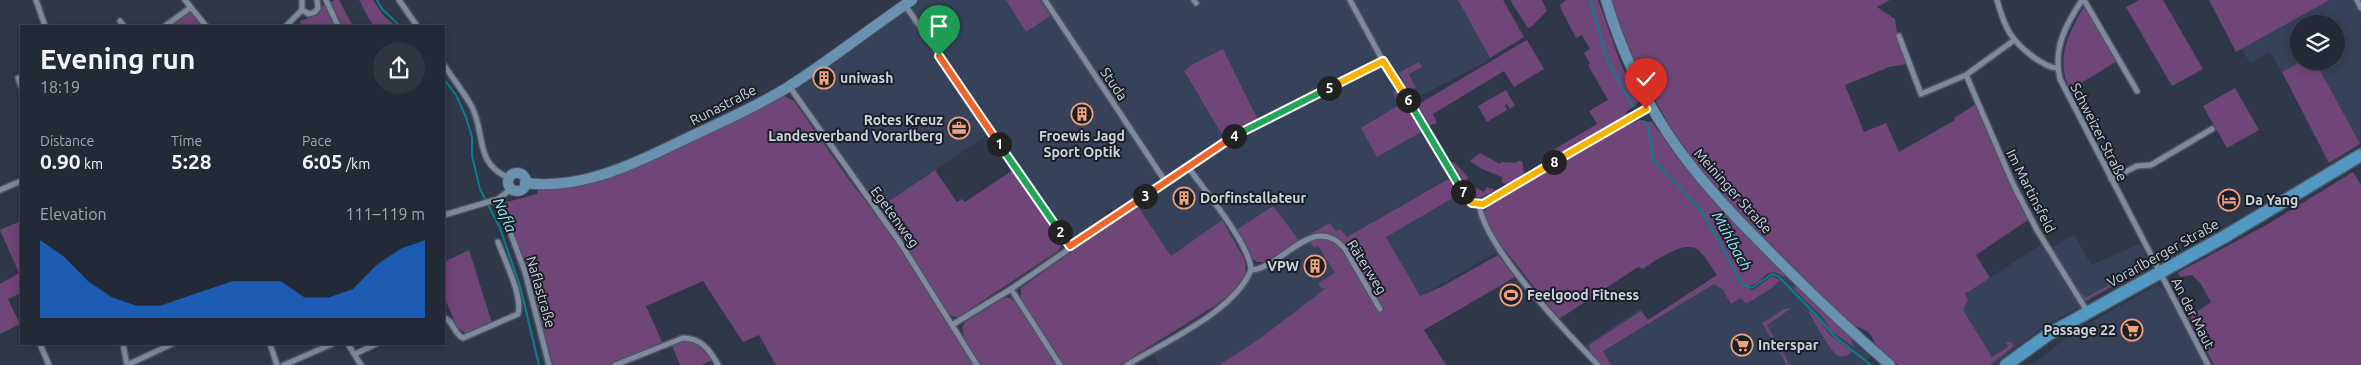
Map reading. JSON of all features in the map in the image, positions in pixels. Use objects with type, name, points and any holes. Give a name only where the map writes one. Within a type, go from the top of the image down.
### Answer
[{"type":"main road","name":"Vorarlberger Straße","points":[[2006,365],[2034,343],[2224,237],[2361,155]]},
{"type":"street","points":[[36,0],[44,25]]},
{"type":"street","points":[[184,0],[205,25]]},
{"type":"street","points":[[287,25],[302,10],[302,0]]},
{"type":"street","points":[[302,10],[310,14],[315,12],[318,8],[317,0]]},
{"type":"street","points":[[326,0],[338,25]]},
{"type":"street","points":[[399,0],[416,25]]},
{"type":"street","name":"Studa","points":[[1045,0],[1165,181]]},
{"type":"street","points":[[1350,0],[1383,61],[1472,203],[1479,204],[1488,201],[1651,106]]},
{"type":"street","name":"Meininger Straße","points":[[1606,0],[1621,44],[1651,106],[1682,154],[1718,198],[1819,301],[1890,365]]},
{"type":"street","points":[[1997,0],[2005,25],[2013,40],[2041,62],[2058,68]]},
{"type":"street","name":"Schweizer Straße","points":[[2137,91],[2083,0],[2067,23],[2060,39],[2058,68],[2063,88],[2160,272]]},
{"type":"street","points":[[2357,0],[2361,8]]},
{"type":"street","points":[[908,2],[1070,246]]},
{"type":"street","name":"Runastraße","points":[[526,183],[561,184],[612,172],[648,157],[729,118],[789,86],[908,2]]},
{"type":"street","points":[[166,25],[190,8]]},
{"type":"street","points":[[120,21],[123,25]]},
{"type":"street","points":[[1899,36],[1921,94],[1966,75],[2013,40]]},
{"type":"street","points":[[952,325],[1012,289],[1070,246],[1165,181],[1240,133],[1383,61]]},
{"type":"street","points":[[445,67],[472,108],[487,160],[494,169],[509,178],[508,184],[511,189]]},
{"type":"street","name":"Im Martinsfeld","points":[[1966,75],[2014,186],[2037,230],[2087,312]]},
{"type":"street","points":[[18,78],[20,83]]},
{"type":"street","name":"Egetenweg","points":[[789,86],[901,244],[977,365]]},
{"type":"street","points":[[2111,180],[2137,166],[2151,165],[2212,129]]},
{"type":"street","points":[[1127,365],[1216,310],[1244,284],[1251,270],[1249,258],[1235,233],[1188,166]]},
{"type":"street","name":"Runastraße","points":[[509,178],[514,174],[519,174],[524,177],[526,183]]},
{"type":"street","points":[[0,190],[20,181]]},
{"type":"street","name":"Runastraße","points":[[445,215],[491,201],[511,189],[519,191],[526,183]]},
{"type":"street","name":"Naflastraße","points":[[498,198],[525,272],[549,365]]},
{"type":"street","points":[[1479,204],[1482,220],[1518,275],[1598,365]]},
{"type":"street","name":"Räterweg","points":[[1251,270],[1261,268],[1299,243],[1327,236],[1339,242],[1345,249],[1380,309]]},
{"type":"street","points":[[445,319],[451,322],[458,335],[463,338],[518,314],[519,303],[498,242]]},
{"type":"street","name":"An der Maut","points":[[2160,272],[2208,365]]},
{"type":"street","points":[[1012,289],[1060,365]]},
{"type":"street","points":[[615,365],[683,338],[691,338],[702,343],[711,351],[718,365]]},
{"type":"street","points":[[40,345],[49,365]]},
{"type":"street","points":[[123,345],[127,365],[170,345]]},
{"type":"street","points":[[270,345],[277,365]]},
{"type":"street","points":[[284,365],[330,345]]},
{"type":"street","points":[[349,345],[361,365]]},
{"type":"street","points":[[355,354],[374,345]]},
{"type":"street","points":[[1586,365],[1593,360]]},
{"type":"shaded area","points":[[339,0],[352,25],[342,25],[331,2]]},
{"type":"shaded area","points":[[359,0],[373,0],[383,15],[395,25],[372,25]]},
{"type":"shaded area","points":[[912,0],[1458,0],[1491,59],[1409,102],[1453,175],[1347,237],[1336,231],[1330,224],[1299,241],[1273,206],[1236,230],[1197,174],[1198,164],[1218,150],[1216,147],[1188,167],[1222,220],[1171,256],[1135,203],[1165,181],[1102,86],[1099,88],[1155,172],[1157,179],[1151,187],[1114,212],[1111,208],[1105,212],[1108,217],[1080,236],[1071,236],[1065,231],[994,130],[879,208],[874,207],[789,86]],"holes":[[[1223,49],[1259,123],[1226,141],[1184,72],[1193,64]]]},
{"type":"shaded area","points":[[1006,0],[1040,0],[1050,16],[1026,32]]},
{"type":"shaded area","points":[[1458,0],[1503,0],[1524,37],[1490,58]]},
{"type":"shaded area","points":[[1510,0],[1542,0],[1547,11],[1528,28]]},
{"type":"shaded area","points":[[1566,0],[1598,0],[1620,62],[1639,101],[1626,112],[1626,115],[1561,154],[1553,150],[1597,124],[1589,111],[1608,100],[1588,65],[1590,63],[1584,53],[1590,49],[1582,35],[1576,38],[1561,9],[1560,5]]},
{"type":"shaded area","points":[[1610,0],[1890,0],[1877,7],[1895,19],[1899,46],[1907,64],[1889,67],[1845,85],[1864,132],[1886,123],[1899,152],[1955,120],[1954,118],[1976,104],[2004,171],[2028,220],[1976,255],[1990,278],[1965,294],[1968,300],[1963,310],[1992,357],[2008,347],[2006,343],[2011,342],[2014,346],[1990,365],[1898,365],[1875,344],[1867,331],[1853,325],[1823,299],[1747,224],[1702,172],[1671,128],[1653,96],[1632,55]]},
{"type":"shaded area","points":[[2139,0],[2163,0],[2203,69],[2172,86],[2126,7]]},
{"type":"shaded area","points":[[2209,0],[2330,0],[2303,15],[2290,15],[2290,22],[2236,52]]},
{"type":"shaded area","points":[[2330,0],[2357,0],[2361,8],[2360,145],[2320,70],[2345,70],[2345,15],[2303,15]]},
{"type":"shaded area","points":[[324,4],[334,25],[302,25],[300,21],[318,15]]},
{"type":"shaded area","points":[[2085,5],[2117,61],[2070,90],[2064,67],[2064,56],[2073,26]]},
{"type":"shaded area","points":[[187,12],[191,12],[202,25],[170,25]]},
{"type":"shaded area","points":[[2290,22],[2290,68],[2282,72],[2270,52],[2250,63],[2242,49]]},
{"type":"shaded area","points":[[1527,40],[1544,69],[1514,87],[1504,71],[1433,114],[1437,123],[1429,126],[1417,105]]},
{"type":"shaded area","points":[[1223,49],[1258,120],[1224,138],[1184,71],[1193,64]]},
{"type":"shaded area","points":[[1419,62],[1422,67],[1409,74],[1416,88],[1409,92],[1399,73]]},
{"type":"shaded area","points":[[2290,68],[2290,70],[2320,70],[2360,144],[2329,163],[2282,72]]},
{"type":"shaded area","points":[[2235,88],[2259,130],[2227,148],[2203,106]]},
{"type":"shaded area","points":[[1397,90],[1421,132],[1377,157],[1361,128],[1399,105],[1393,93]]},
{"type":"shaded area","points":[[1506,90],[1515,106],[1510,109],[1507,104],[1505,105],[1507,110],[1487,122],[1478,106]]},
{"type":"shaded area","points":[[783,95],[794,101],[850,181],[899,245],[973,365],[776,365],[759,335],[743,342],[703,281],[646,306],[662,342],[610,365],[553,365],[523,256],[503,203],[537,194],[538,188],[585,183]]},
{"type":"shaded area","points":[[1640,120],[1652,122],[1677,157],[1714,202],[1785,274],[1783,277],[1777,273],[1769,273],[1754,285],[1749,286],[1750,290],[1753,290],[1772,276],[1780,280],[1772,288],[1746,304],[1741,298],[1731,304],[1723,290],[1714,284],[1603,351],[1611,365],[1602,365],[1591,353],[1589,345],[1641,311],[1648,320],[1717,275],[1705,258],[1697,249],[1692,247],[1678,249],[1643,269],[1638,267],[1559,319],[1502,246],[1485,220],[1485,211],[1490,204],[1616,130]]},
{"type":"shaded area","points":[[1480,153],[1500,164],[1501,162],[1517,163],[1517,161],[1522,161],[1524,174],[1508,184],[1502,183],[1502,177],[1482,169],[1470,161]]},
{"type":"shaded area","points":[[1454,162],[1468,177],[1465,182],[1484,192],[1487,187],[1496,190],[1481,198],[1473,196],[1452,163]]},
{"type":"shaded area","points":[[935,170],[957,202],[962,199],[965,202],[1013,170],[1062,243],[1058,251],[958,317],[952,316],[947,311],[879,208]]},
{"type":"shaded area","points":[[2353,172],[2361,185],[2361,365],[2214,365],[2190,320],[2192,315],[2211,302],[2201,284],[2192,275],[2181,277],[2177,273],[2268,224]]},
{"type":"shaded area","points":[[1448,179],[1454,184],[1460,194],[1386,237],[1420,296],[1441,287],[1498,255],[1515,277],[1424,330],[1446,365],[1219,365],[1259,339],[1326,288],[1322,289],[1318,283],[1335,273],[1318,246],[1314,248],[1311,243],[1302,245],[1299,241],[1265,262],[1257,262],[1251,257],[1236,230],[1273,206],[1299,240],[1330,223],[1336,231],[1340,229],[1347,237]]},
{"type":"shaded area","points":[[1464,192],[1469,200],[1479,204],[1480,214],[1501,250],[1420,296],[1385,237]]},
{"type":"shaded area","points":[[1137,205],[1171,256],[1222,220],[1245,260],[1246,276],[1236,289],[1216,305],[1120,365],[1064,365],[1021,299],[1021,288]]},
{"type":"shaded area","points":[[20,221],[20,293],[8,299],[20,324],[0,334],[0,284],[19,273],[0,230]]},
{"type":"shaded area","points":[[2074,234],[2091,265],[2140,244],[2148,262],[2143,269],[2042,328],[1993,365],[1988,365],[1955,301],[2045,242],[2050,249]]},
{"type":"shaded area","points":[[1321,240],[1343,275],[1259,339],[1219,365],[1160,365],[1151,350],[1191,327],[1231,297],[1251,270],[1258,269],[1299,243]]},
{"type":"shaded area","points":[[469,250],[492,323],[467,333],[458,329],[445,299],[445,262]]},
{"type":"shaded area","points":[[2148,261],[2148,265],[2143,269],[2085,301],[2081,295],[2083,294],[2085,298],[2108,286],[2107,283]]},
{"type":"shaded area","points":[[1785,274],[1871,356],[1866,361],[1868,365],[1598,365],[1581,348],[1640,309],[1648,320],[1718,275],[1746,304],[1775,286]]},
{"type":"shaded area","points":[[2157,285],[2170,294],[2208,365],[2032,365],[2074,332]]},
{"type":"shaded area","points":[[1796,286],[1851,338],[1854,347],[1832,332],[1822,317],[1794,289]]},
{"type":"shaded area","points":[[1004,298],[1010,298],[1016,302],[1056,365],[980,365],[965,340],[962,328],[965,322]]},
{"type":"shaded area","points":[[1792,308],[1767,325],[1790,365],[1787,365],[1762,323],[1784,309]]},
{"type":"shaded area","points":[[1808,310],[1818,318],[1830,335],[1852,352],[1843,356],[1837,355],[1821,334]]},
{"type":"shaded area","points":[[680,341],[699,345],[712,360],[702,365],[680,365],[671,343]]},
{"type":"waterway","name":"Nafla","points":[[377,0],[382,9],[399,25]]},
{"type":"waterway","name":"Mühlbach","points":[[1590,0],[1608,62],[1633,106]]},
{"type":"waterway","name":"Nafla","points":[[445,80],[456,95],[466,117],[472,137],[472,156],[480,189],[500,228],[520,286],[539,365]]},
{"type":"waterway","name":"Mühlbach","points":[[1643,121],[1648,126],[1653,160],[1703,212],[1742,284],[1752,288],[1772,274],[1778,276],[1834,336],[1871,365]]},
{"type":"place","name":"uniwash","points":[[824,78]]},
{"type":"place","name":"Froewis Jagd Sport Optik","points":[[1082,114]]},
{"type":"place","name":"Rotes Kreuz Landesverband Vorarlberg","points":[[959,128]]},
{"type":"place","name":"Dorfinstallateur","points":[[1184,198]]},
{"type":"place","name":"Da Yang","points":[[2229,200]]},
{"type":"place","name":"VPW","points":[[1315,266]]},
{"type":"place","name":"Feelgood Fitness","points":[[1511,295]]},
{"type":"place","name":"Passage 22","points":[[2132,330]]},
{"type":"place","name":"Interspar","points":[[1742,345]]},
{"type":"route","points":[[939,56],[1070,246],[1226,141],[1383,61],[1469,200],[1475,204],[1485,203],[1646,109]]}]
